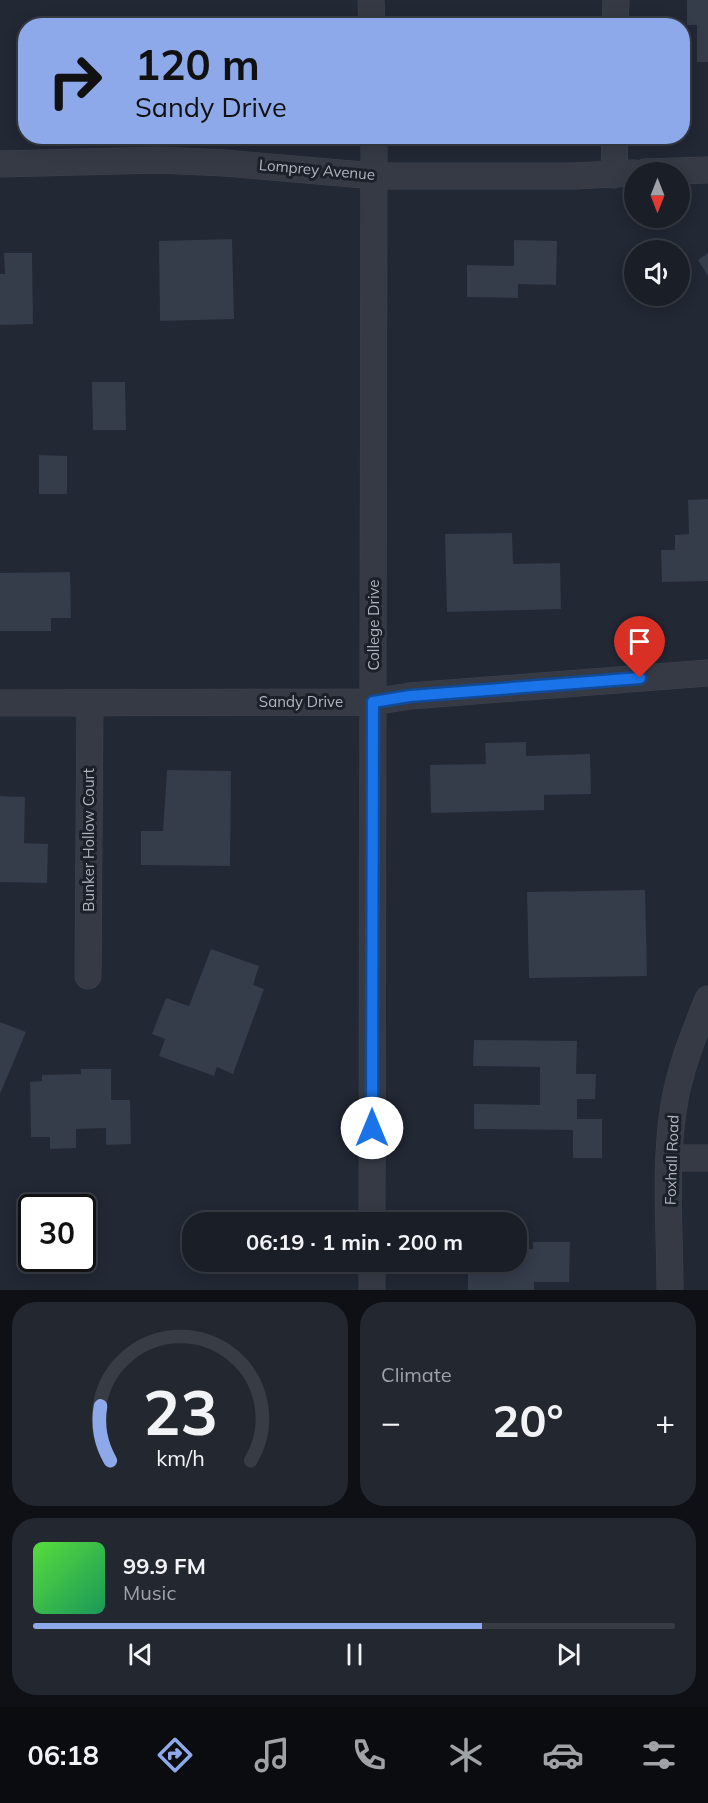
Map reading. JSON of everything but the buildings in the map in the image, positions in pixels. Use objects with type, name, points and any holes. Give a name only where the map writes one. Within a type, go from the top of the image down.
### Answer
[{"type":"street","points":[[371,0],[372,18]]},
{"type":"street","points":[[615,0],[615,18]]},
{"type":"street","name":"College Drive","points":[[372,1212],[374,144]]},
{"type":"street","points":[[617,144],[624,174]]},
{"type":"street","name":"Lomprey Avenue","points":[[0,164],[170,161],[225,163],[375,176],[624,174]]},
{"type":"street","points":[[690,171],[708,170]]},
{"type":"street","name":"Sandy Drive","points":[[0,703],[373,702],[410,696],[708,673]]},
{"type":"street","name":"Bunker Hollow Court","points":[[88,976],[90,703]]},
{"type":"street","name":"Foxhall Road","points":[[670,1290],[670,1158],[674,1105],[682,1068],[708,999]]},
{"type":"street","points":[[670,1158],[708,1158]]},
{"type":"street","points":[[372,1272],[372,1290]]},
{"type":"route","points":[[372,1128],[373,702],[410,696],[640,678]]}]
